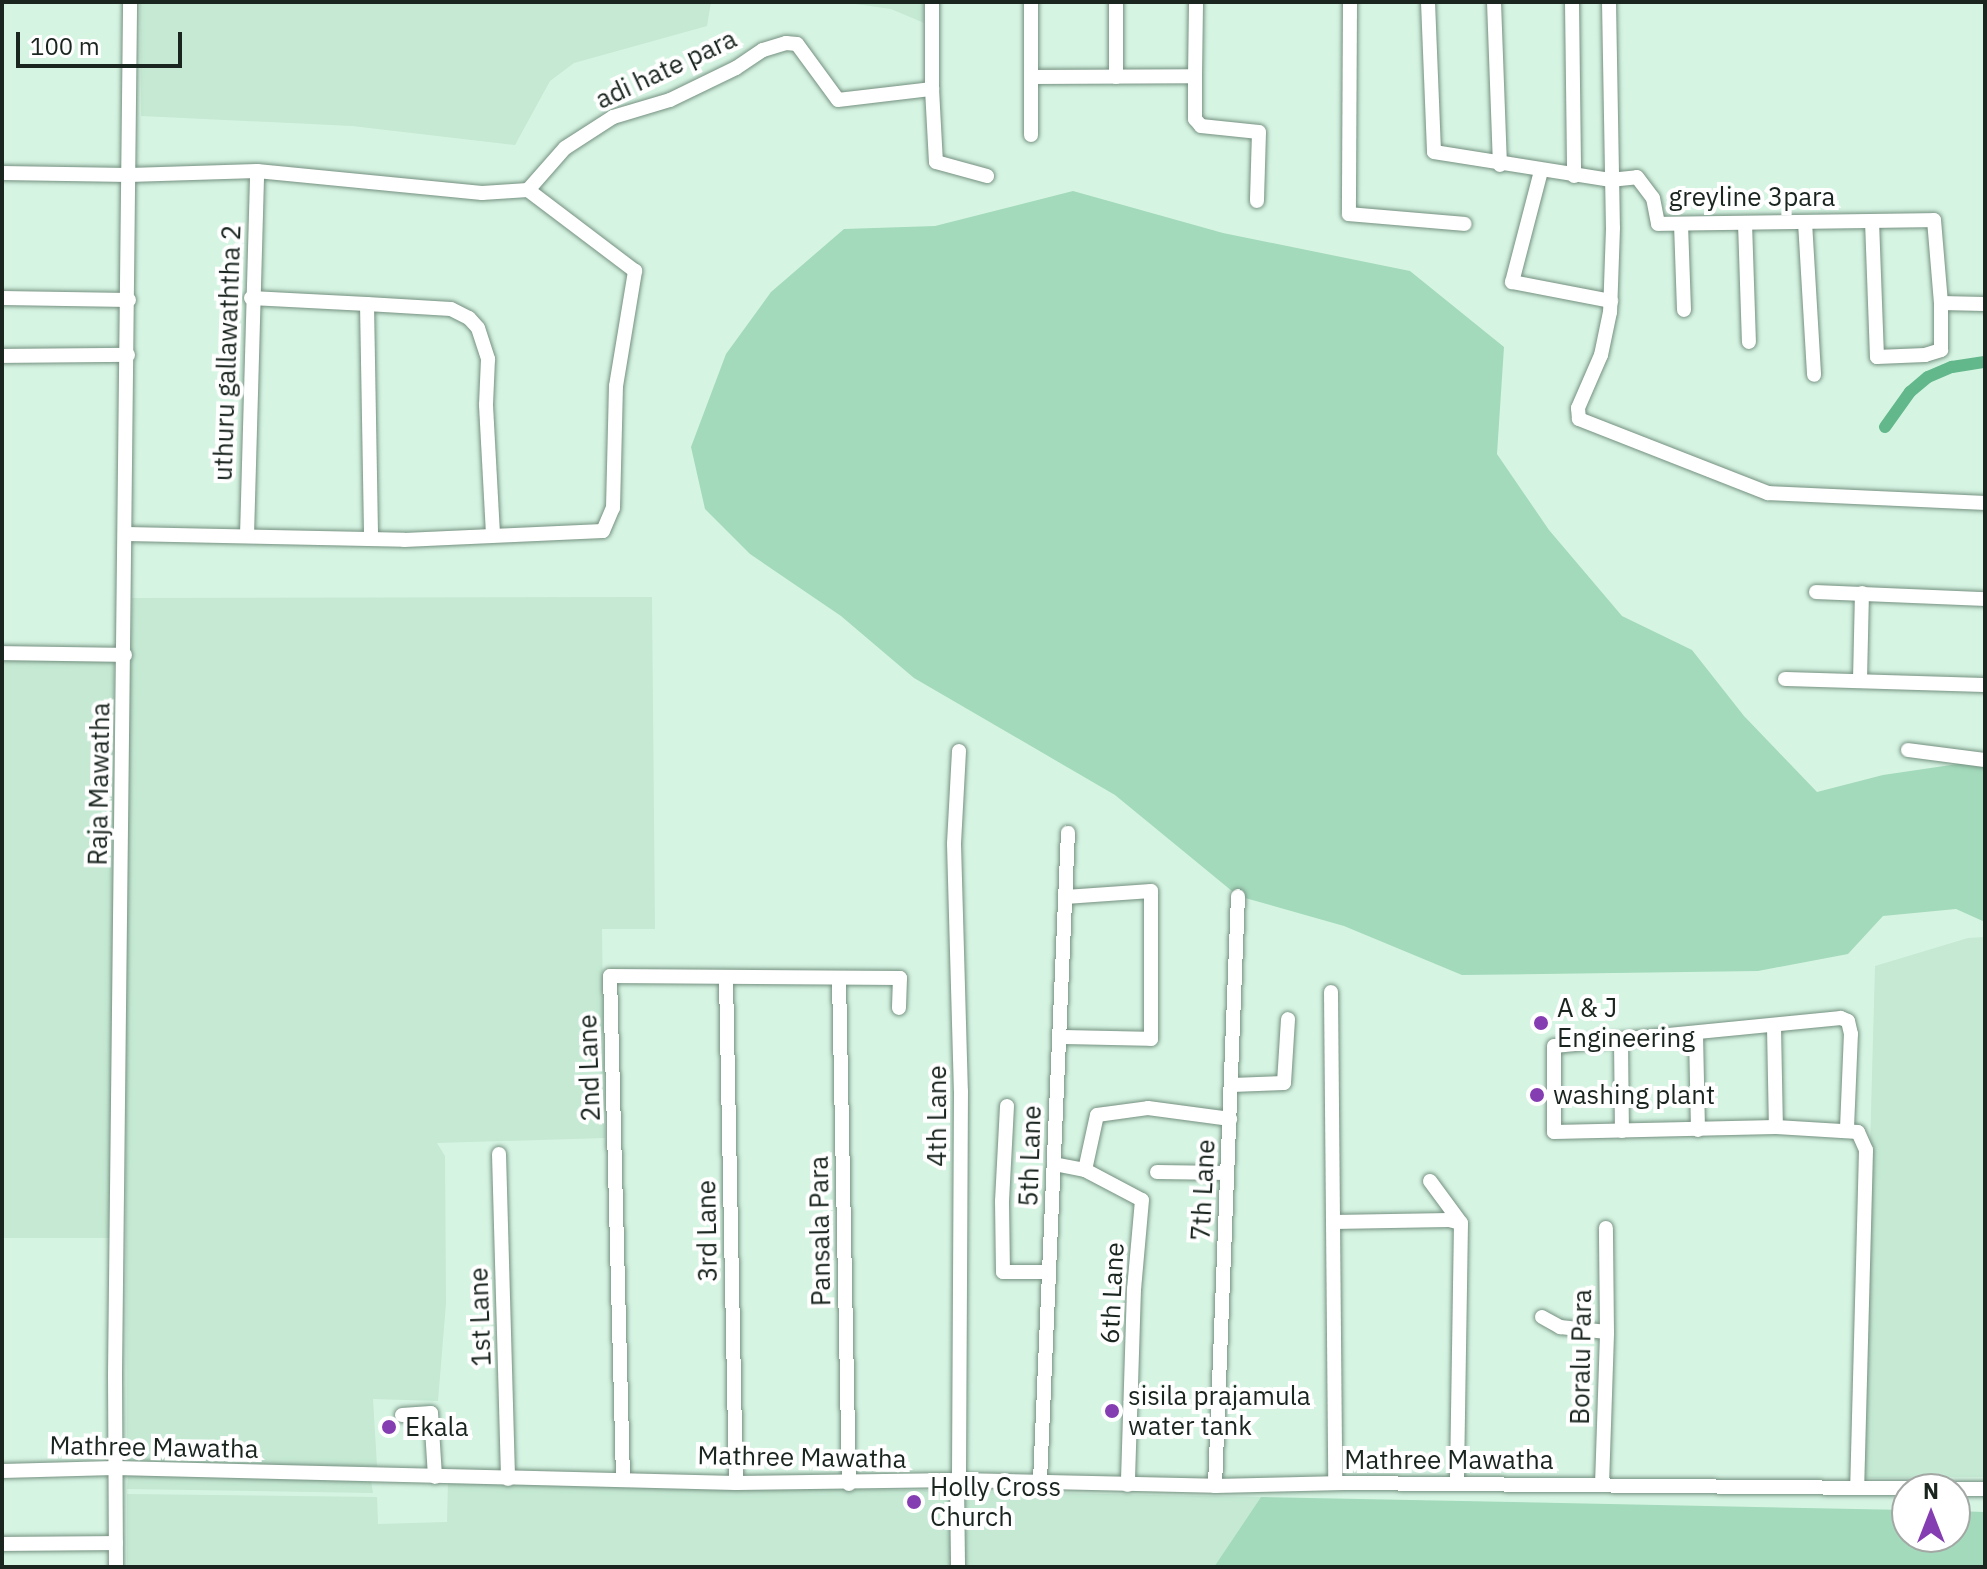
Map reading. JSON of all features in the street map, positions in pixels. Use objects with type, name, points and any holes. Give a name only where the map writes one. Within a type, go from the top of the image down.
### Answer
[{"type":"street","name":"Raja Mawatha","points":[[116,1567],[130,2]]},
{"type":"street","points":[[932,2],[936,162],[987,176]]},
{"type":"street","points":[[1031,2],[1031,135]]},
{"type":"street","points":[[1116,2],[1116,77]]},
{"type":"street","points":[[1196,2],[1195,119],[1201,126],[1259,132],[1257,201]]},
{"type":"street","points":[[1350,2],[1349,214],[1465,224]]},
{"type":"street","name":"greyline 3para","points":[[1428,2],[1434,152],[1574,176],[1610,180],[1637,177],[1653,198],[1658,224],[1934,220],[1941,303]]},
{"type":"street","points":[[1494,2],[1500,165]]},
{"type":"street","points":[[1572,2],[1574,176]]},
{"type":"street","points":[[1609,2],[1611,301],[1601,355],[1578,408],[1579,419],[1768,493],[1985,503]]},
{"type":"street","name":"adi hate para","points":[[528,190],[565,148],[613,117],[670,100],[736,68],[763,50],[786,43],[797,44],[838,100],[932,89]]},
{"type":"street","points":[[1031,77],[1195,76]]},
{"type":"street","points":[[2,173],[129,175],[257,171],[482,193],[528,190],[635,271],[616,386],[613,508],[603,531],[371,539],[126,534]]},
{"type":"street","name":"uthuru gallawaththa 2","points":[[247,536],[251,298],[257,171]]},
{"type":"street","points":[[1541,171],[1512,282],[1611,301]]},
{"type":"street","points":[[1872,221],[1877,357],[1925,355],[1941,350],[1941,303],[1985,304]]},
{"type":"street","points":[[1805,222],[1814,375]]},
{"type":"street","points":[[1745,223],[1749,342]]},
{"type":"street","points":[[1681,224],[1684,310]]},
{"type":"street","points":[[2,298],[129,300]]},
{"type":"street","points":[[251,298],[451,309],[464,314],[478,328],[488,359],[486,405],[493,535]]},
{"type":"street","points":[[367,304],[371,539]]},
{"type":"street","points":[[2,356],[128,355]]},
{"type":"street","points":[[1816,592],[1985,599]]},
{"type":"street","points":[[1860,680],[1862,593]]},
{"type":"street","points":[[2,653],[125,655]]},
{"type":"street","points":[[1785,679],[1985,685]]},
{"type":"street","points":[[1908,750],[1985,760]]},
{"type":"street","name":"4th Lane","points":[[958,1567],[961,1091],[954,844],[959,751]]},
{"type":"street","name":"5th Lane","points":[[1040,1481],[1068,833]]},
{"type":"street","points":[[1059,1037],[1151,1039],[1151,891],[1065,897]]},
{"type":"street","name":"7th Lane","points":[[1215,1486],[1238,896]]},
{"type":"street","name":"2nd Lane","points":[[623,1478],[610,976],[900,978],[899,1008]]},
{"type":"street","name":"3rd Lane","points":[[726,978],[736,1483]]},
{"type":"street","name":"Pansala Para","points":[[839,978],[849,1484]]},
{"type":"street","points":[[1331,992],[1335,1483]]},
{"type":"street","points":[[1847,1128],[1851,1034],[1848,1021],[1841,1018],[1774,1027],[1559,1044],[1553,1051],[1554,1132],[1776,1127],[1847,1128],[1858,1132],[1866,1150],[1857,1488]]},
{"type":"street","points":[[1232,1085],[1284,1083],[1288,1019]]},
{"type":"street","points":[[1774,1027],[1776,1127]]},
{"type":"street","points":[[1696,1034],[1698,1130]]},
{"type":"street","points":[[1621,1040],[1622,1131]]},
{"type":"street","points":[[1007,1106],[1002,1201],[1003,1272],[1049,1272]]},
{"type":"street","points":[[1085,1170],[1097,1115],[1148,1108],[1230,1119]]},
{"type":"street","name":"1st Lane","points":[[499,1154],[508,1479]]},
{"type":"street","name":"6th Lane","points":[[1054,1164],[1085,1170],[1142,1200],[1134,1289],[1128,1485]]},
{"type":"street","points":[[1157,1172],[1227,1173]]},
{"type":"street","points":[[1430,1181],[1461,1223],[1457,1484]]},
{"type":"street","points":[[1333,1222],[1426,1220],[1461,1223]]},
{"type":"street","name":"Boralu Para","points":[[1602,1485],[1607,1332],[1606,1228]]},
{"type":"street","points":[[1542,1317],[1560,1327],[1607,1332]]},
{"type":"street","points":[[402,1415],[431,1413],[435,1477]]},
{"type":"street","name":"Mathree Mawatha","points":[[2,1471],[115,1468],[736,1483],[1040,1481],[1215,1486],[1335,1483],[1985,1489]]},
{"type":"street","points":[[2,1544],[116,1543]]},
{"type":"shaded area","points":[[140,2],[711,2],[707,26],[574,63],[550,81],[515,145],[352,126],[141,116]]},
{"type":"shaded area","points":[[841,2],[924,2],[924,23],[891,9]]},
{"type":"shaded area","points":[[1073,191],[1223,233],[1410,271],[1504,347],[1497,454],[1549,530],[1622,616],[1692,650],[1744,716],[1817,792],[1883,775],[1985,760],[1985,922],[1956,909],[1883,916],[1848,954],[1758,971],[1462,975],[1344,926],[1238,896],[1115,795],[914,678],[841,616],[750,554],[705,509],[691,447],[726,354],[771,292],[844,229],[935,226]]},
{"type":"shaded area","points":[[652,597],[655,929],[602,929],[605,1138],[437,1143],[445,1156],[446,1303],[438,1401],[373,1399],[377,1466],[127,1465],[125,933],[132,598]]},
{"type":"shaded area","points":[[2,660],[114,660],[114,1238],[2,1238]]},
{"type":"shaded area","points":[[1985,937],[1985,1477],[1971,1477],[1971,1473],[1891,1473],[1891,1478],[1861,1478],[1875,966],[1968,938]]},
{"type":"shaded area","name":"Ekala","points":[[128,1475],[371,1481],[373,1493],[127,1489]]},
{"type":"shaded area","points":[[448,1481],[1261,1497],[1214,1567],[127,1567],[127,1494],[377,1497],[378,1524],[447,1522]]},
{"type":"shaded area","points":[[1261,1497],[1891,1510],[1891,1553],[1971,1553],[1971,1512],[1985,1512],[1985,1567],[1214,1567]]},
{"type":"waterway","points":[[1885,427],[1910,392],[1928,377],[1952,367],[1985,362]]},
{"type":"place","name":"A & J Engineering","points":[[1541,1023]]},
{"type":"place","name":"washing plant","points":[[1537,1095]]},
{"type":"place","name":"sisila prajamula water tank","points":[[1112,1411]]},
{"type":"place","name":"Ekala","points":[[389,1427]]},
{"type":"place","name":"Holly Cross Church","points":[[914,1502]]}]
